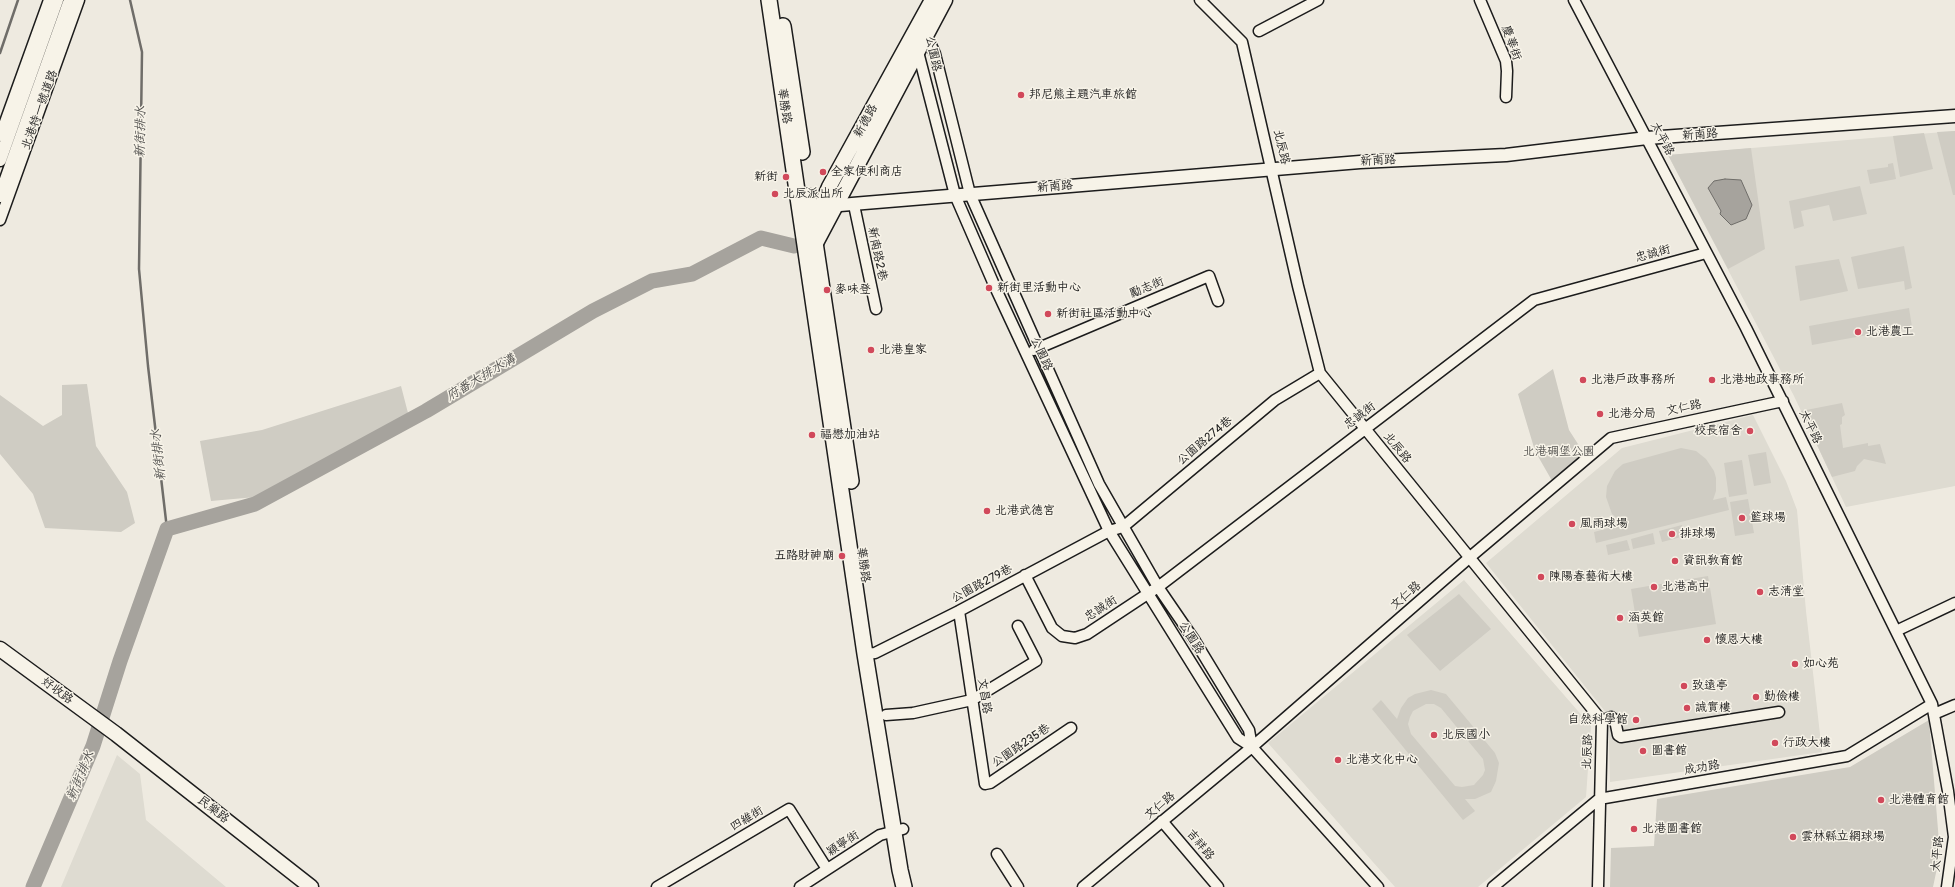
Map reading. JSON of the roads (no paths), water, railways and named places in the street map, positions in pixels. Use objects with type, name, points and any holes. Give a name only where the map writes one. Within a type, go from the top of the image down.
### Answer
[{"type":"main road","name":"華勝路","points":[[769,0],[816,210]]},
{"type":"main road","name":"華勝路","points":[[779,0],[816,210],[811,244],[870,654],[899,830],[913,887]]},
{"type":"main road","name":"新德路","points":[[816,210],[919,53],[921,35],[932,0]]},
{"type":"main road","name":"新德路","points":[[811,244],[816,210],[921,35],[945,0]]},
{"type":"main road","name":"好收路","points":[[0,649],[114,733]]},
{"type":"main road","name":"華勝路","points":[[870,654],[886,715],[899,830],[900,870],[904,887]]},
{"type":"main road","name":"民樂路","points":[[114,733],[311,887]]},
{"type":"street","points":[[0,136],[49,0]]},
{"type":"street","name":"北港特一號道路","points":[[0,160],[57,0]]},
{"type":"street","name":"北港特一號道路","points":[[0,196],[70,0]]},
{"type":"street","name":"北港特一號道路","points":[[0,220],[79,0]]},
{"type":"street","name":"北辰路","points":[[1200,0],[1242,42],[1273,169],[1298,286],[1320,373],[1602,721],[1598,887]]},
{"type":"street","points":[[1259,31],[1318,0]]},
{"type":"street","name":"慶華街","points":[[1480,0],[1506,62],[1508,71],[1506,97]]},
{"type":"street","name":"太平路","points":[[1574,0],[1783,402],[1933,709],[1952,789],[1954,837],[1947,887]]},
{"type":"street","name":"公園路","points":[[921,35],[935,54],[970,194],[1099,484],[1158,587],[1195,641],[1249,730],[1252,747]]},
{"type":"street","name":"公園路","points":[[919,53],[955,195],[1026,353],[1109,531],[1238,738],[1252,747],[1378,887]]},
{"type":"street","name":"新南路","points":[[816,210],[955,195],[1360,162],[1506,155],[1647,138],[1955,116]]},
{"type":"street","name":"新南路2巷","points":[[854,205],[876,309]]},
{"type":"street","name":"忠誠街","points":[[1025,575],[1052,628],[1062,636],[1075,638],[1087,634],[1158,587],[1534,300],[1706,253]]},
{"type":"street","name":"勵志街","points":[[1026,353],[1209,276],[1218,301]]},
{"type":"street","name":"公園路274巷","points":[[1109,531],[1123,527],[1275,400],[1320,373]]},
{"type":"street","name":"文仁路","points":[[1083,887],[1252,747],[1469,558],[1611,438],[1783,402]]},
{"type":"street","name":"公園路279巷","points":[[870,654],[959,611],[1109,531]]},
{"type":"street","points":[[1896,631],[1955,603]]},
{"type":"street","name":"文昌路","points":[[959,611],[986,784]]},
{"type":"street","points":[[886,715],[913,713],[972,700],[1036,661],[1018,626]]},
{"type":"street","name":"成功路","points":[[1493,887],[1599,799],[1848,756],[1933,709],[1955,705]]},
{"type":"street","points":[[1602,721],[1611,717],[1615,720],[1618,735],[1621,737],[1779,712]]},
{"type":"street","name":"公園路235巷","points":[[986,784],[990,783],[1071,728]]},
{"type":"street","name":"四維街","points":[[657,887],[789,809],[827,870]]},
{"type":"street","name":"吉祥路","points":[[1162,821],[1218,887]]},
{"type":"street","name":"穎寧街","points":[[800,887],[880,835],[899,830]]},
{"type":"street","points":[[997,854],[1018,887]]},
{"type":"waterway","points":[[0,53],[18,0]]},
{"type":"waterway","name":"新街排水","points":[[130,0],[142,52],[139,269],[148,366],[167,529]]},
{"type":"waterway","name":"府番大排水溝","points":[[33,887],[93,746],[120,661],[167,529],[255,504],[426,411],[593,311],[652,281],[692,274],[761,238],[794,246]]},
{"type":"place","name":"邦尼熊主題汽車旅館","points":[[1021,95]]},
{"type":"place","name":"全家便利商店","points":[[823,172]]},
{"type":"place","name":"新街","points":[[786,177]]},
{"type":"place","name":"北辰派出所","points":[[775,194]]},
{"type":"place","name":"新街里活動中心","points":[[989,288]]},
{"type":"place","name":"麥味登","points":[[827,290]]},
{"type":"place","name":"新街社區活動中心","points":[[1048,314]]},
{"type":"place","name":"北港農工","points":[[1858,332]]},
{"type":"place","name":"北港皇家","points":[[871,350]]},
{"type":"place","name":"北港戶政事務所","points":[[1583,380]]},
{"type":"place","name":"北港地政事務所","points":[[1712,380]]},
{"type":"place","name":"北港分局","points":[[1600,414]]},
{"type":"place","name":"校長宿舍","points":[[1750,431]]},
{"type":"place","name":"福懋加油站","points":[[812,435]]},
{"type":"place","name":"北港武德宮","points":[[987,511]]},
{"type":"place","name":"籃球場","points":[[1742,518]]},
{"type":"place","name":"風雨球場","points":[[1572,524]]},
{"type":"place","name":"排球場","points":[[1672,534]]},
{"type":"place","name":"五路財神廟","points":[[842,556]]},
{"type":"place","name":"資訊教育館","points":[[1675,561]]},
{"type":"place","name":"陳陽春藝術大樓","points":[[1541,577]]},
{"type":"place","name":"北港高中","points":[[1654,587]]},
{"type":"place","name":"志清堂","points":[[1760,592]]},
{"type":"place","name":"涵英館","points":[[1620,618]]},
{"type":"place","name":"懷恩大樓","points":[[1707,640]]},
{"type":"place","name":"如心苑","points":[[1795,664]]},
{"type":"place","name":"致遠亭","points":[[1684,686]]},
{"type":"place","name":"勤儉樓","points":[[1756,697]]},
{"type":"place","name":"誠實樓","points":[[1687,708]]},
{"type":"place","name":"自然科學館","points":[[1636,720]]},
{"type":"place","name":"北辰國小","points":[[1434,735]]},
{"type":"place","name":"行政大樓","points":[[1775,743]]},
{"type":"place","name":"圖書館","points":[[1643,751]]},
{"type":"place","name":"北港文化中心","points":[[1338,760]]},
{"type":"place","name":"北港體育館","points":[[1881,800]]},
{"type":"place","name":"北港圖書館","points":[[1634,829]]},
{"type":"place","name":"雲林縣立網球場","points":[[1793,837]]},
{"type":"park label","name":"北港碉堡公園","points":[[1559,452]]}]
